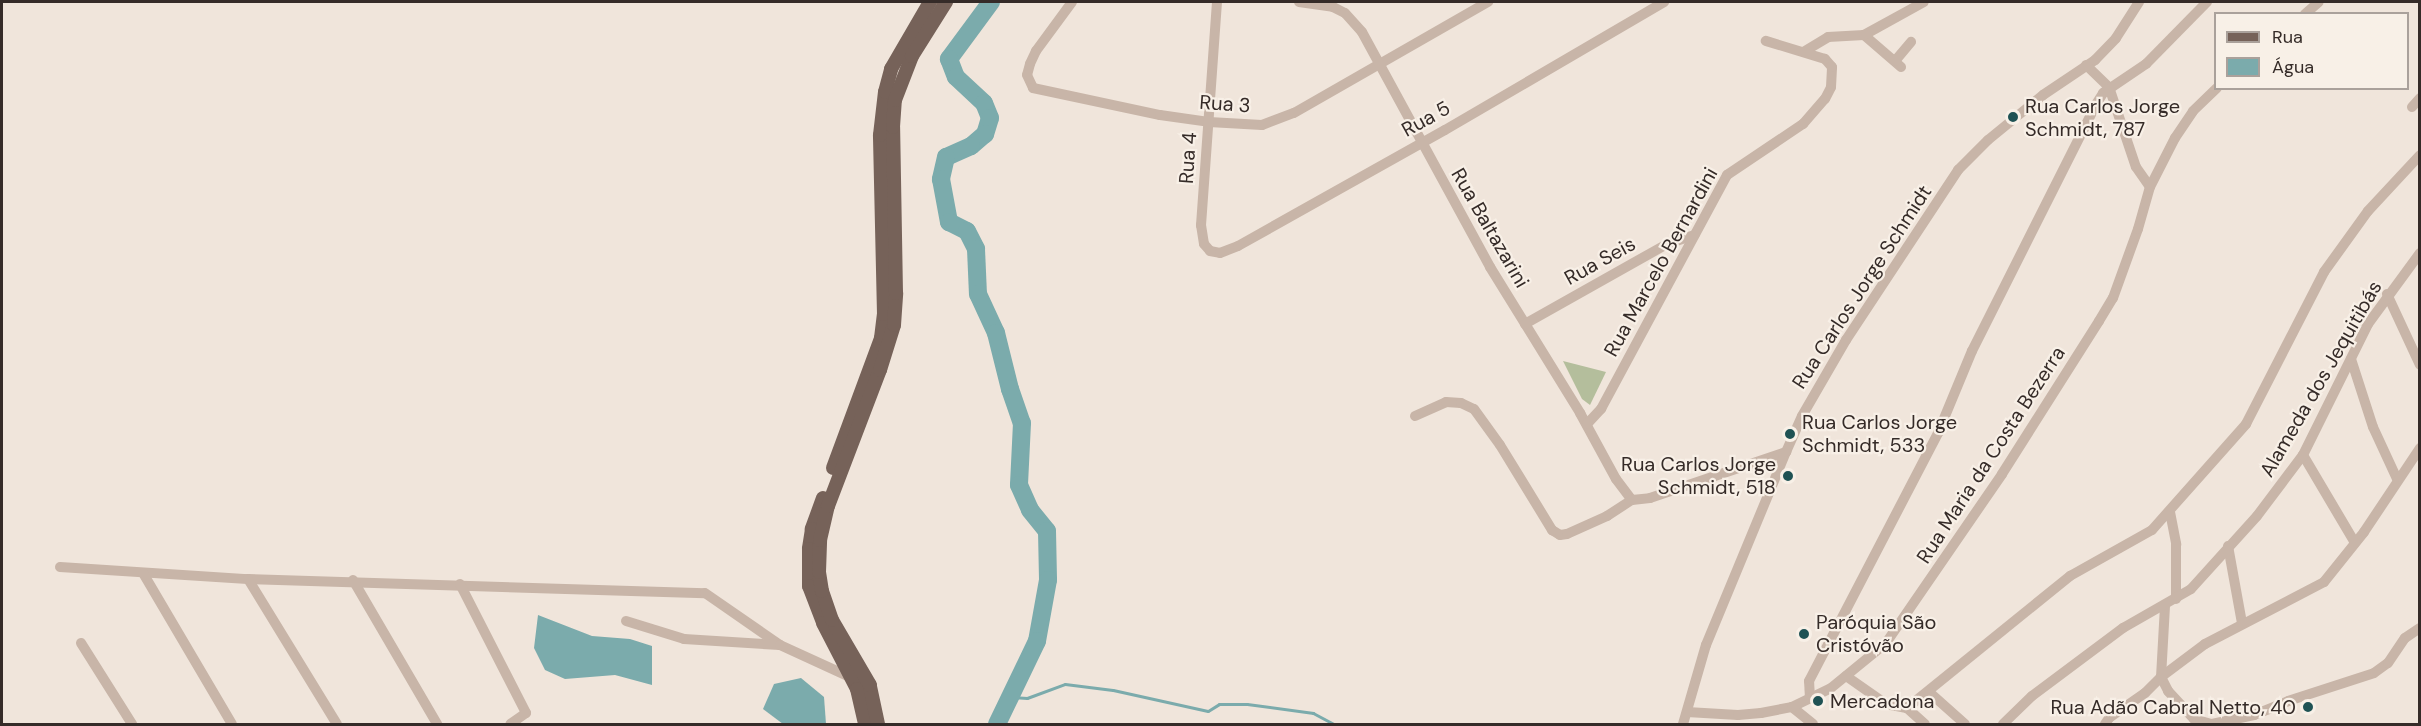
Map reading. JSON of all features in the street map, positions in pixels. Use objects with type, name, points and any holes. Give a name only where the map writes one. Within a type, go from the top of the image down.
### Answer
[{"type":"main road","points":[[865,724],[862,705],[852,678],[813,600],[809,586],[808,549],[812,529],[881,338],[885,289],[881,111],[891,69],[930,2]]},
{"type":"main road","points":[[878,724],[870,685],[832,620],[822,591],[819,572],[820,540],[828,506],[880,370],[894,325],[896,294],[893,127],[895,100],[912,56],[946,2]]},
{"type":"street","name":"Rua 3","points":[[1072,2],[1036,51],[1030,64],[1027,75],[1033,88],[1120,108],[1209,122],[1262,125],[1276,121],[1488,2]]},
{"type":"street","name":"Rua 4","points":[[1204,244],[1201,225],[1217,2]]},
{"type":"street","name":"Rua Baltazarini","points":[[1299,2],[1333,7],[1345,13],[1362,32],[1490,267],[1587,424],[1616,479],[1632,500]]},
{"type":"street","name":"Rua 5","points":[[1204,244],[1215,252],[1231,250],[1664,2]]},
{"type":"street","points":[[1766,42],[1805,51],[1828,38],[1864,35],[1924,2]]},
{"type":"street","name":"Rua Carlos Jorge Schmidt","points":[[1683,724],[1706,645],[1786,452],[1802,416],[1846,340],[1958,170],[1988,140],[2059,83],[2086,65],[2116,38],[2139,2]]},
{"type":"street","points":[[1810,699],[1809,681],[1933,443],[1972,351],[2103,93],[2109,87],[2136,72],[2207,2]]},
{"type":"street","points":[[2307,12],[2319,2]]},
{"type":"street","points":[[1864,35],[1898,64],[1911,42]]},
{"type":"street","name":"Rua Marcelo Bernardini","points":[[1587,424],[1601,409],[1727,175],[1794,131],[1825,99],[1833,81],[1832,67],[1825,59],[1805,51]]},
{"type":"street","points":[[2086,65],[2109,87],[2136,167],[2150,188]]},
{"type":"street","name":"Rua Maria da Costa Bezerra","points":[[1687,711],[1738,715],[1792,707],[1810,699],[1873,656],[1900,627],[2099,321],[2118,285],[2150,188],[2184,123],[2215,90]]},
{"type":"street","points":[[2412,107],[2420,98]]},
{"type":"street","points":[[1907,708],[2070,576],[2144,537],[2170,512],[2246,424],[2324,272],[2368,211],[2420,155]]},
{"type":"street","name":"Rua Seis","points":[[1525,324],[1667,244],[1695,235]]},
{"type":"street","name":"Alameda dos Jequitibás","points":[[2007,724],[2032,696],[2123,628],[2165,606],[2191,589],[2273,497],[2303,455],[2350,359],[2387,294],[2420,253]]},
{"type":"street","points":[[2387,294],[2420,365]]},
{"type":"street","points":[[2350,359],[2373,428],[2397,479]]},
{"type":"street","points":[[1415,416],[1446,402],[1461,403],[1474,409],[1500,445],[1556,533],[1567,534],[1607,516],[1632,500],[1650,498],[1786,452]]},
{"type":"street","points":[[2105,724],[2109,718],[2145,693],[2161,677],[2205,644],[2242,623],[2315,588],[2332,573],[2355,543],[2420,448]]},
{"type":"street","points":[[2303,455],[2355,543]]},
{"type":"street","points":[[2170,512],[2176,544],[2176,599]]},
{"type":"street","points":[[2228,546],[2242,623]]},
{"type":"street","points":[[60,567],[248,579],[353,580],[705,593],[780,645],[852,678]]},
{"type":"street","points":[[143,573],[232,724]]},
{"type":"street","points":[[248,579],[337,724]]},
{"type":"street","points":[[353,580],[437,724]]},
{"type":"street","points":[[460,584],[526,713],[524,717],[510,724]]},
{"type":"street","points":[[2165,606],[2161,677],[2168,691],[2194,719],[2211,724],[2254,715],[2288,701],[2374,673],[2388,663],[2405,638],[2420,628]]},
{"type":"street","points":[[626,621],[684,639],[780,645]]},
{"type":"street","points":[[81,643],[132,724]]},
{"type":"street","points":[[1846,676],[1886,704],[1907,708],[1925,724]]},
{"type":"street","points":[[1929,692],[1965,724]]},
{"type":"street","points":[[1792,707],[1814,724]]},
{"type":"green space","points":[[1563,361],[1606,372],[1590,405],[1582,399]]},
{"type":"water","points":[[538,615],[592,636],[630,639],[652,646],[652,685],[615,675],[565,679],[545,670],[534,648]]},
{"type":"water","points":[[801,678],[824,697],[826,724],[783,724],[763,709],[774,684]]},
{"type":"waterway","points":[[991,2],[949,59],[956,77],[984,103],[990,118],[985,134],[971,146],[946,157],[941,179],[949,222],[967,231],[976,249],[978,294],[996,333],[1010,389],[1022,423],[1019,485],[1030,510],[1047,531],[1048,580],[1037,641],[997,724]]},
{"type":"waterway","points":[[1009,697],[1027,698],[1065,684],[1113,690],[1208,711],[1219,704],[1247,704],[1313,713],[1334,724]]},
{"type":"place","name":"Rua Carlos Jorge Schmidt, 787","points":[[2013,117]]},
{"type":"place","name":"Rua Carlos Jorge Schmidt, 533","points":[[1790,434]]},
{"type":"place","name":"Rua Carlos Jorge Schmidt, 518","points":[[1788,476]]},
{"type":"place","name":"Paróquia São Cristóvão","points":[[1804,634]]},
{"type":"place","name":"Mercadona","points":[[1818,701]]},
{"type":"place","name":"Rua Adão Cabral Netto, 40","points":[[2308,707]]}]
